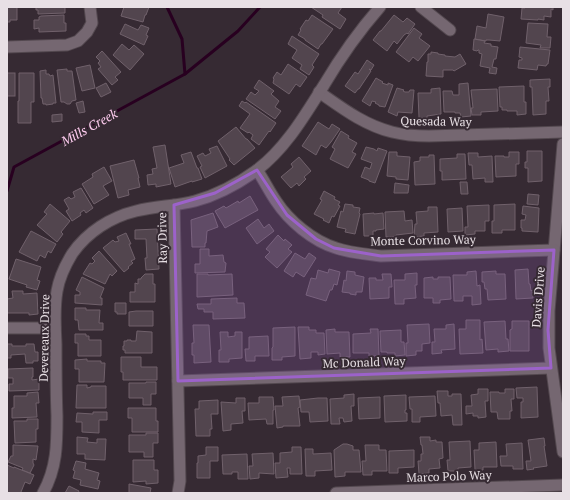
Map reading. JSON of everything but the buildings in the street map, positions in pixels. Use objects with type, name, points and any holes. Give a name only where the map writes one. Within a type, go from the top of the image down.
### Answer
[{"type":"street","points":[[7,46],[67,45],[78,41],[87,32],[92,23],[90,7]]},
{"type":"street","name":"Ray Drive","points":[[178,493],[180,481],[174,206],[196,201],[216,194],[257,170],[275,153],[291,135],[365,24],[380,7]]},
{"type":"street","points":[[421,7],[450,30]]},
{"type":"street","name":"Quesada Way","points":[[320,92],[362,121],[393,132],[410,135],[428,136],[563,132]]},
{"type":"street","name":"Davis Drive","points":[[563,144],[548,317],[551,368],[563,452]]},
{"type":"street","name":"Monte Corvino Way","points":[[257,170],[276,202],[287,215],[300,228],[316,239],[334,248],[356,253],[381,256],[554,250]]},
{"type":"street","name":"Devereaux Drive","points":[[43,493],[53,471],[57,453],[55,328],[57,289],[72,254],[85,239],[100,226],[117,217],[136,211],[174,206]]},
{"type":"street","points":[[7,328],[55,328]]},
{"type":"street","name":"Mc Donald Way","points":[[178,381],[551,368]]},
{"type":"street","name":"Marco Polo Way","points":[[336,493],[563,485]]},
{"type":"highlighted area","points":[[257,170],[287,215],[316,239],[334,248],[381,256],[554,250],[548,330],[551,368],[178,381],[174,205],[215,193]]},
{"type":"waterway","name":"Mills Creek","points":[[167,7],[182,39],[185,74]]},
{"type":"waterway","name":"Mills Creek","points":[[7,191],[14,167],[185,74],[238,31],[260,7]]}]
